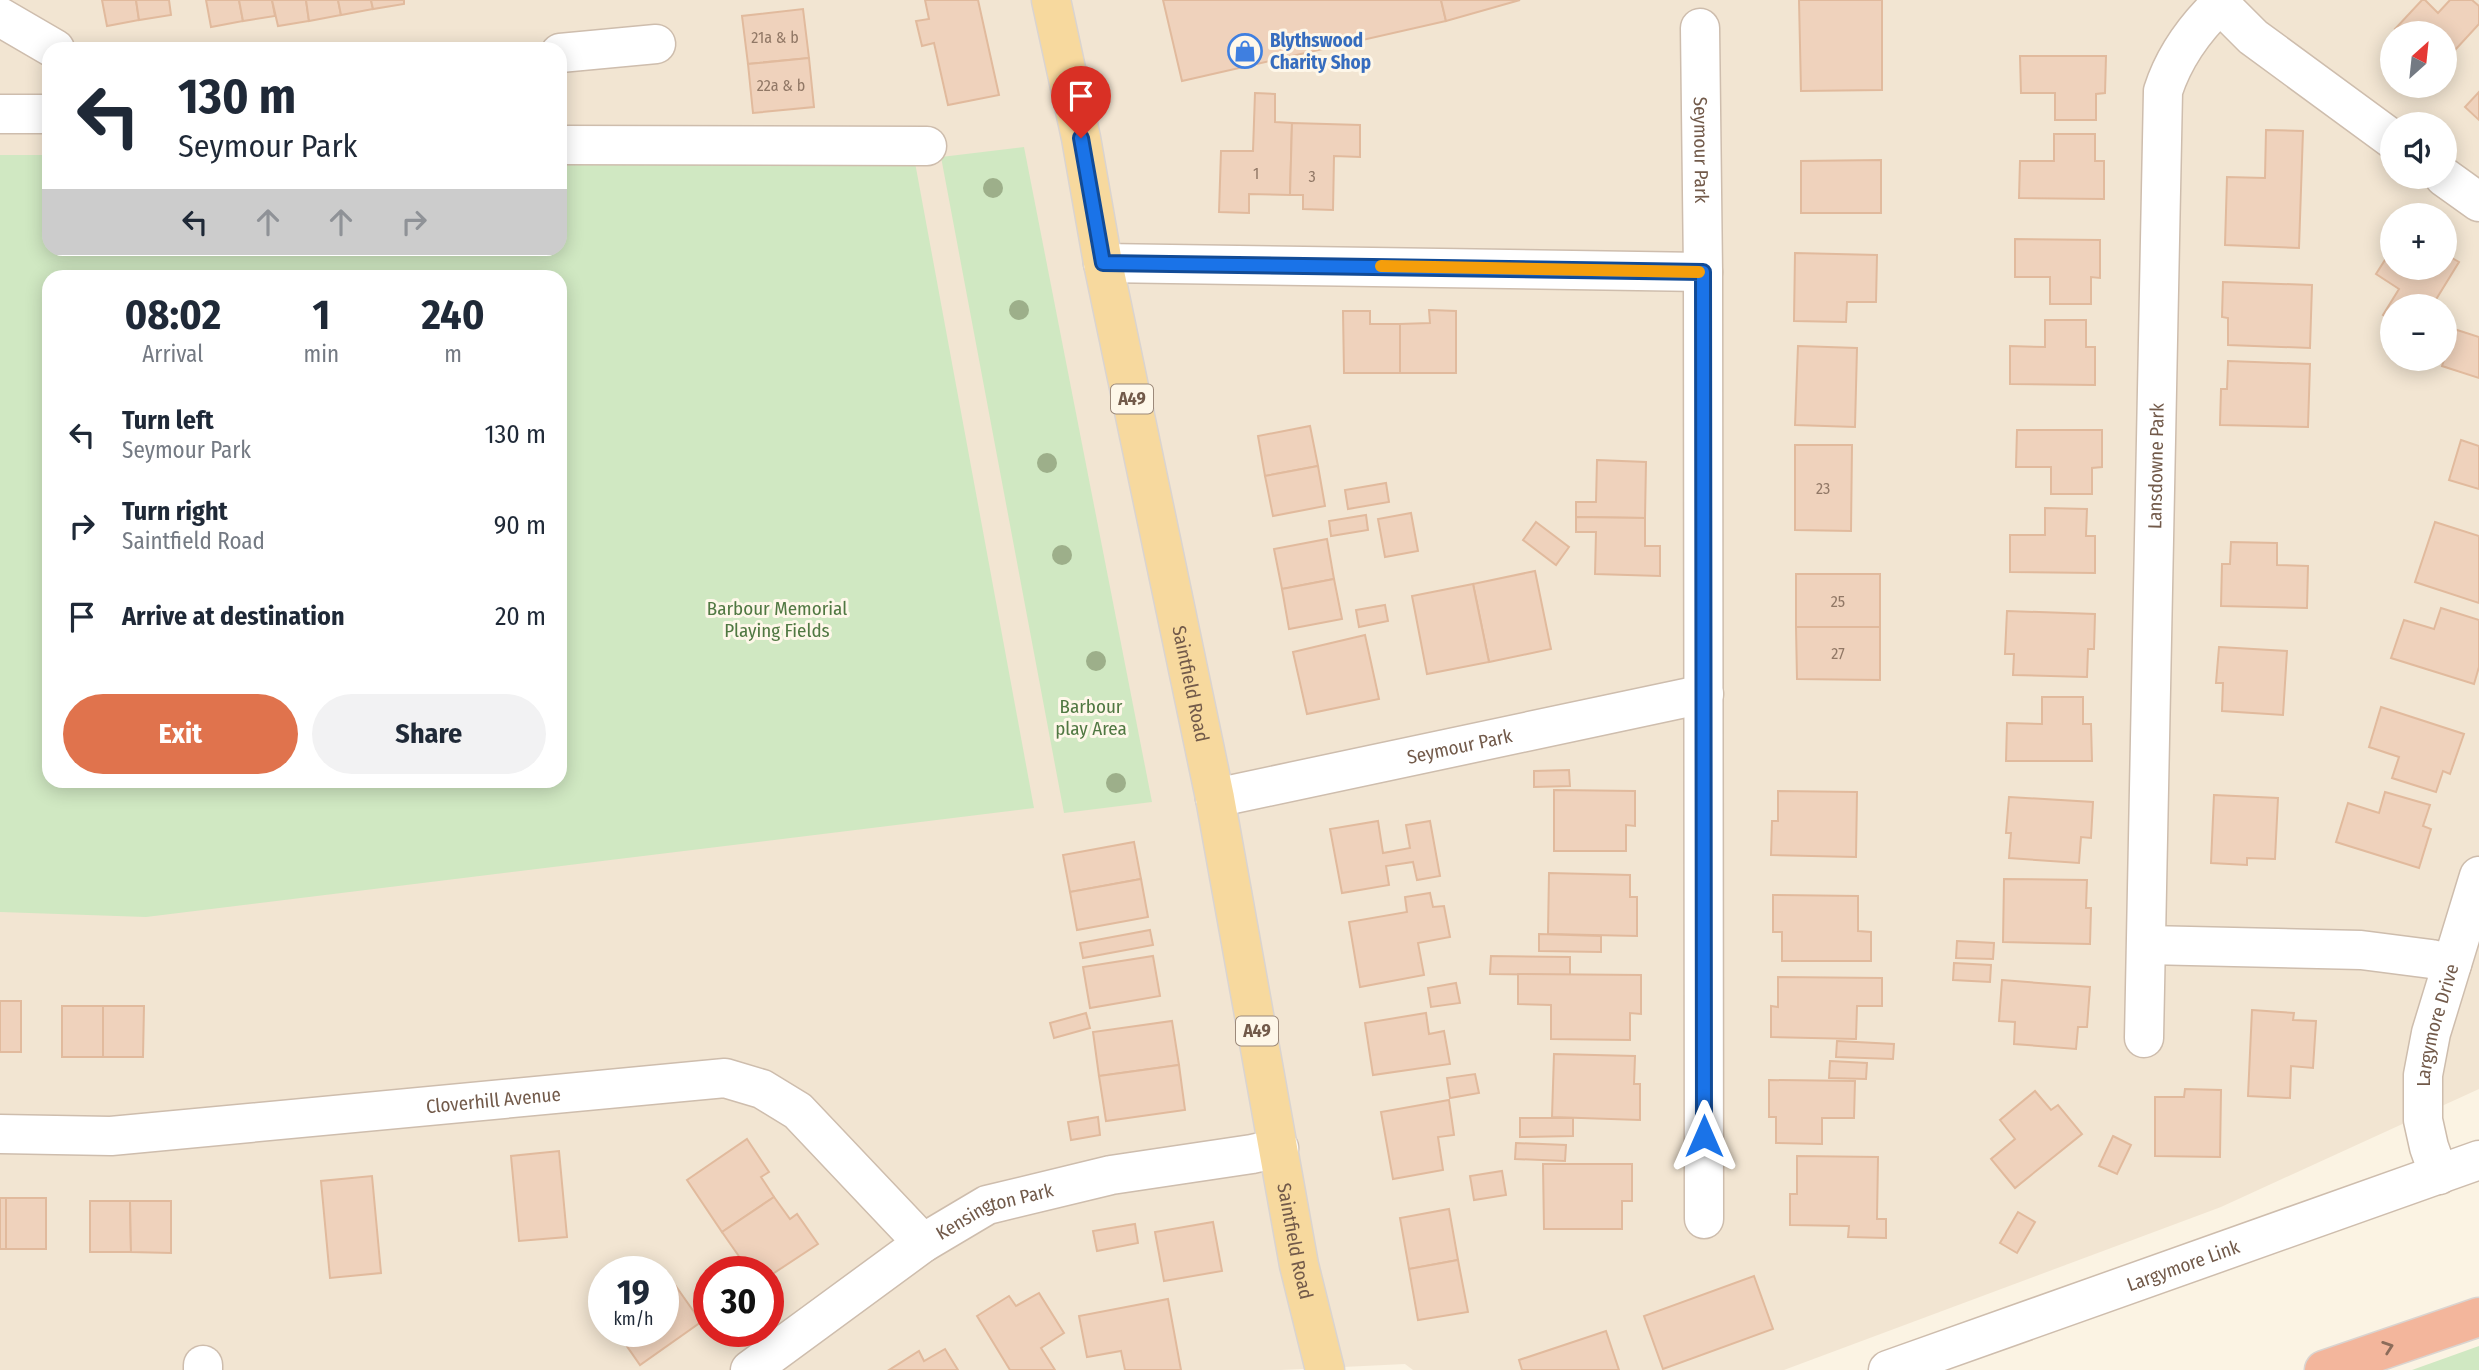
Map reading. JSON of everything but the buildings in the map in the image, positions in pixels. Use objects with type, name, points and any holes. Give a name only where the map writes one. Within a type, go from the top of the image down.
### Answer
[{"type":"highway","points":[[2324,1370],[2479,1317]]},
{"type":"main road","name":"Saintfield Road","points":[[1051,0],[1214,798],[1299,1265],[1325,1370]]},
{"type":"street","name":"Lansdowne Park","points":[[2144,1038],[2164,91],[2171,69],[2189,39],[2218,2],[2253,37],[2380,130]]},
{"type":"street","points":[[0,17],[43,42]]},
{"type":"street","name":"Seymour Park","points":[[1700,28],[1703,272],[1704,1219]]},
{"type":"street","points":[[567,52],[656,44]]},
{"type":"street","points":[[0,114],[42,114]]},
{"type":"street","points":[[567,145],[927,146]]},
{"type":"street","points":[[2457,186],[2479,202]]},
{"type":"street","points":[[1103,263],[1703,272]]},
{"type":"street","name":"Seymour Park","points":[[1214,798],[1704,694]]},
{"type":"street","name":"Largymore Drive","points":[[2439,1175],[2423,1119],[2423,1075],[2431,1033],[2479,876]]},
{"type":"street","points":[[2147,945],[2361,950],[2452,964]]},
{"type":"street","name":"Cloverhill Avenue","points":[[0,1134],[111,1136],[725,1078],[762,1089],[798,1111],[923,1243]]},
{"type":"street","name":"Kensington Park","points":[[750,1370],[923,1243],[987,1205],[1111,1175],[1252,1154],[1279,1147]]},
{"type":"street","name":"Largymore Link","points":[[1888,1370],[2479,1160]]},
{"type":"shaded area","points":[[0,0],[2479,0],[2479,1089],[2221,1207],[1784,1370],[1413,1370],[1405,1364],[1281,1370],[0,1370]]},
{"type":"green space","name":"Barbour play Area","points":[[1024,147],[1152,802],[1064,813],[941,157]]},
{"type":"green space","name":"Barbour Memorial Playing Fields","points":[[0,155],[42,155],[42,256],[567,256],[567,156],[914,157],[1034,808],[146,917],[0,912]]},
{"type":"green space","points":[[2479,1346],[2479,1370],[2412,1370]]},
{"type":"slow traffic","points":[[1381,266],[1699,272]]},
{"type":"place","name":"Blythswood Charity Shop","points":[[1245,51]]},
{"type":"route","points":[[1081,138],[1103,263],[1703,272],[1704,1136]]}]
